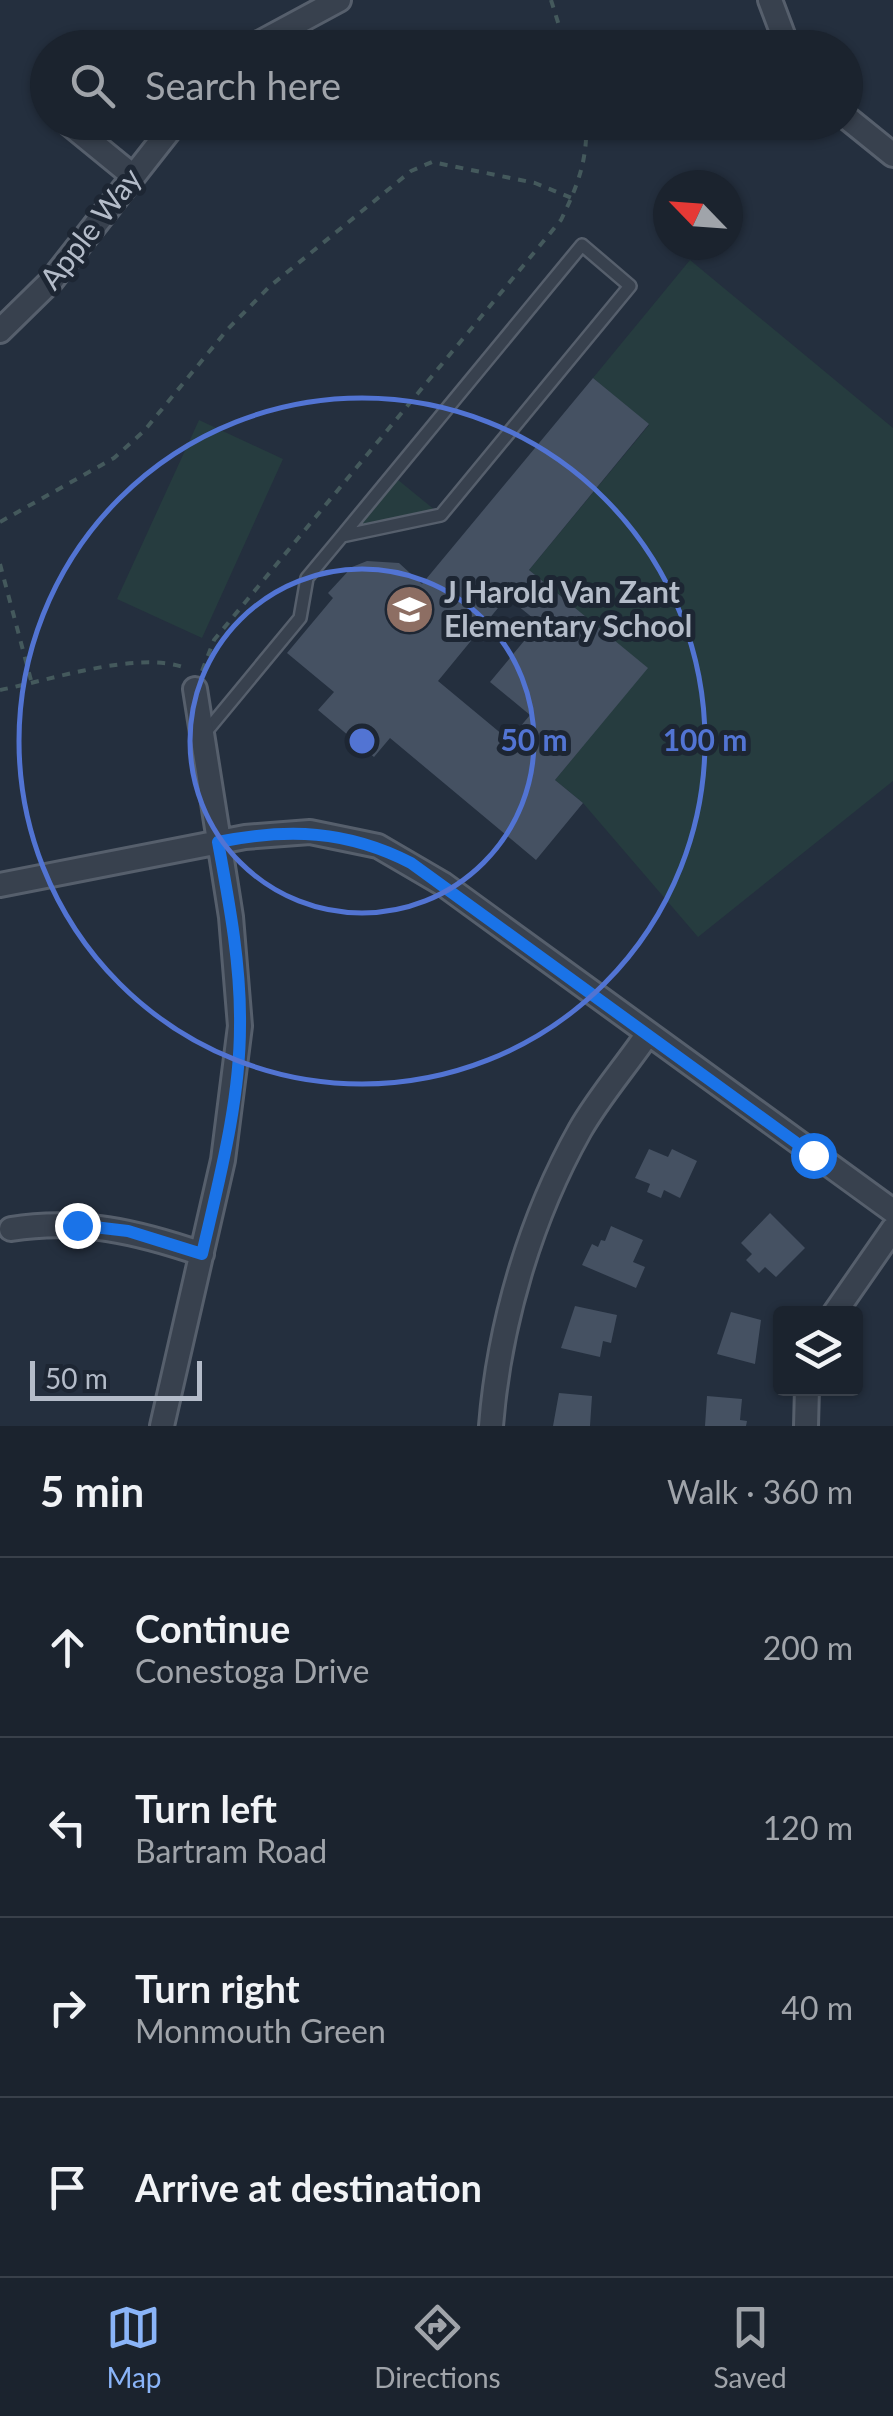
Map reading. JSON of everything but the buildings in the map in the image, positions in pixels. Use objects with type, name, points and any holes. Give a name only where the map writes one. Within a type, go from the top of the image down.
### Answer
[{"type":"street","points":[[279,30],[339,0]]},
{"type":"street","points":[[770,0],[781,30]]},
{"type":"street","points":[[863,131],[893,155]]},
{"type":"street","points":[[90,140],[133,176]]},
{"type":"street","name":"Apple Way","points":[[0,331],[52,280],[162,140]]},
{"type":"street","points":[[162,1426],[226,1145],[240,1026],[231,916],[196,689]]},
{"type":"street","points":[[0,885],[218,842],[310,832],[378,846],[443,884],[647,1036],[893,1211]]},
{"type":"street","points":[[491,1426],[508,1320],[540,1218],[582,1126],[647,1036]]},
{"type":"street","points":[[10,1230],[51,1224],[103,1227],[202,1254]]},
{"type":"street","points":[[840,1306],[893,1229]]},
{"type":"street","points":[[806,1396],[806,1426]]},
{"type":"lane","points":[[202,736],[300,618],[306,578],[582,245],[630,286],[441,515],[342,536]]},
{"type":"path","points":[[551,0],[560,30]]},
{"type":"path","points":[[0,690],[167,661],[201,673],[214,640],[561,220],[572,198],[587,140]]},
{"type":"path","points":[[0,522],[114,458],[144,431],[227,330],[269,287],[411,172],[432,162],[536,183],[572,198]]},
{"type":"path","points":[[0,564],[32,684]]},
{"type":"green space","points":[[690,260],[893,428],[893,781],[698,937],[583,803],[555,780],[647,668],[529,570],[649,425],[593,378]]},
{"type":"green space","points":[[199,420],[283,459],[202,638],[117,599]]},
{"type":"green space","points":[[392,475],[441,515],[342,536]]},
{"type":"place","name":"J Harold Van Zant Elementary School","points":[[409,610]]},
{"type":"route","points":[[77,1225],[128,1231],[202,1254],[231,1115],[240,1026],[231,916],[218,842],[277,833],[344,836],[378,846],[411,863],[813,1155]]}]
